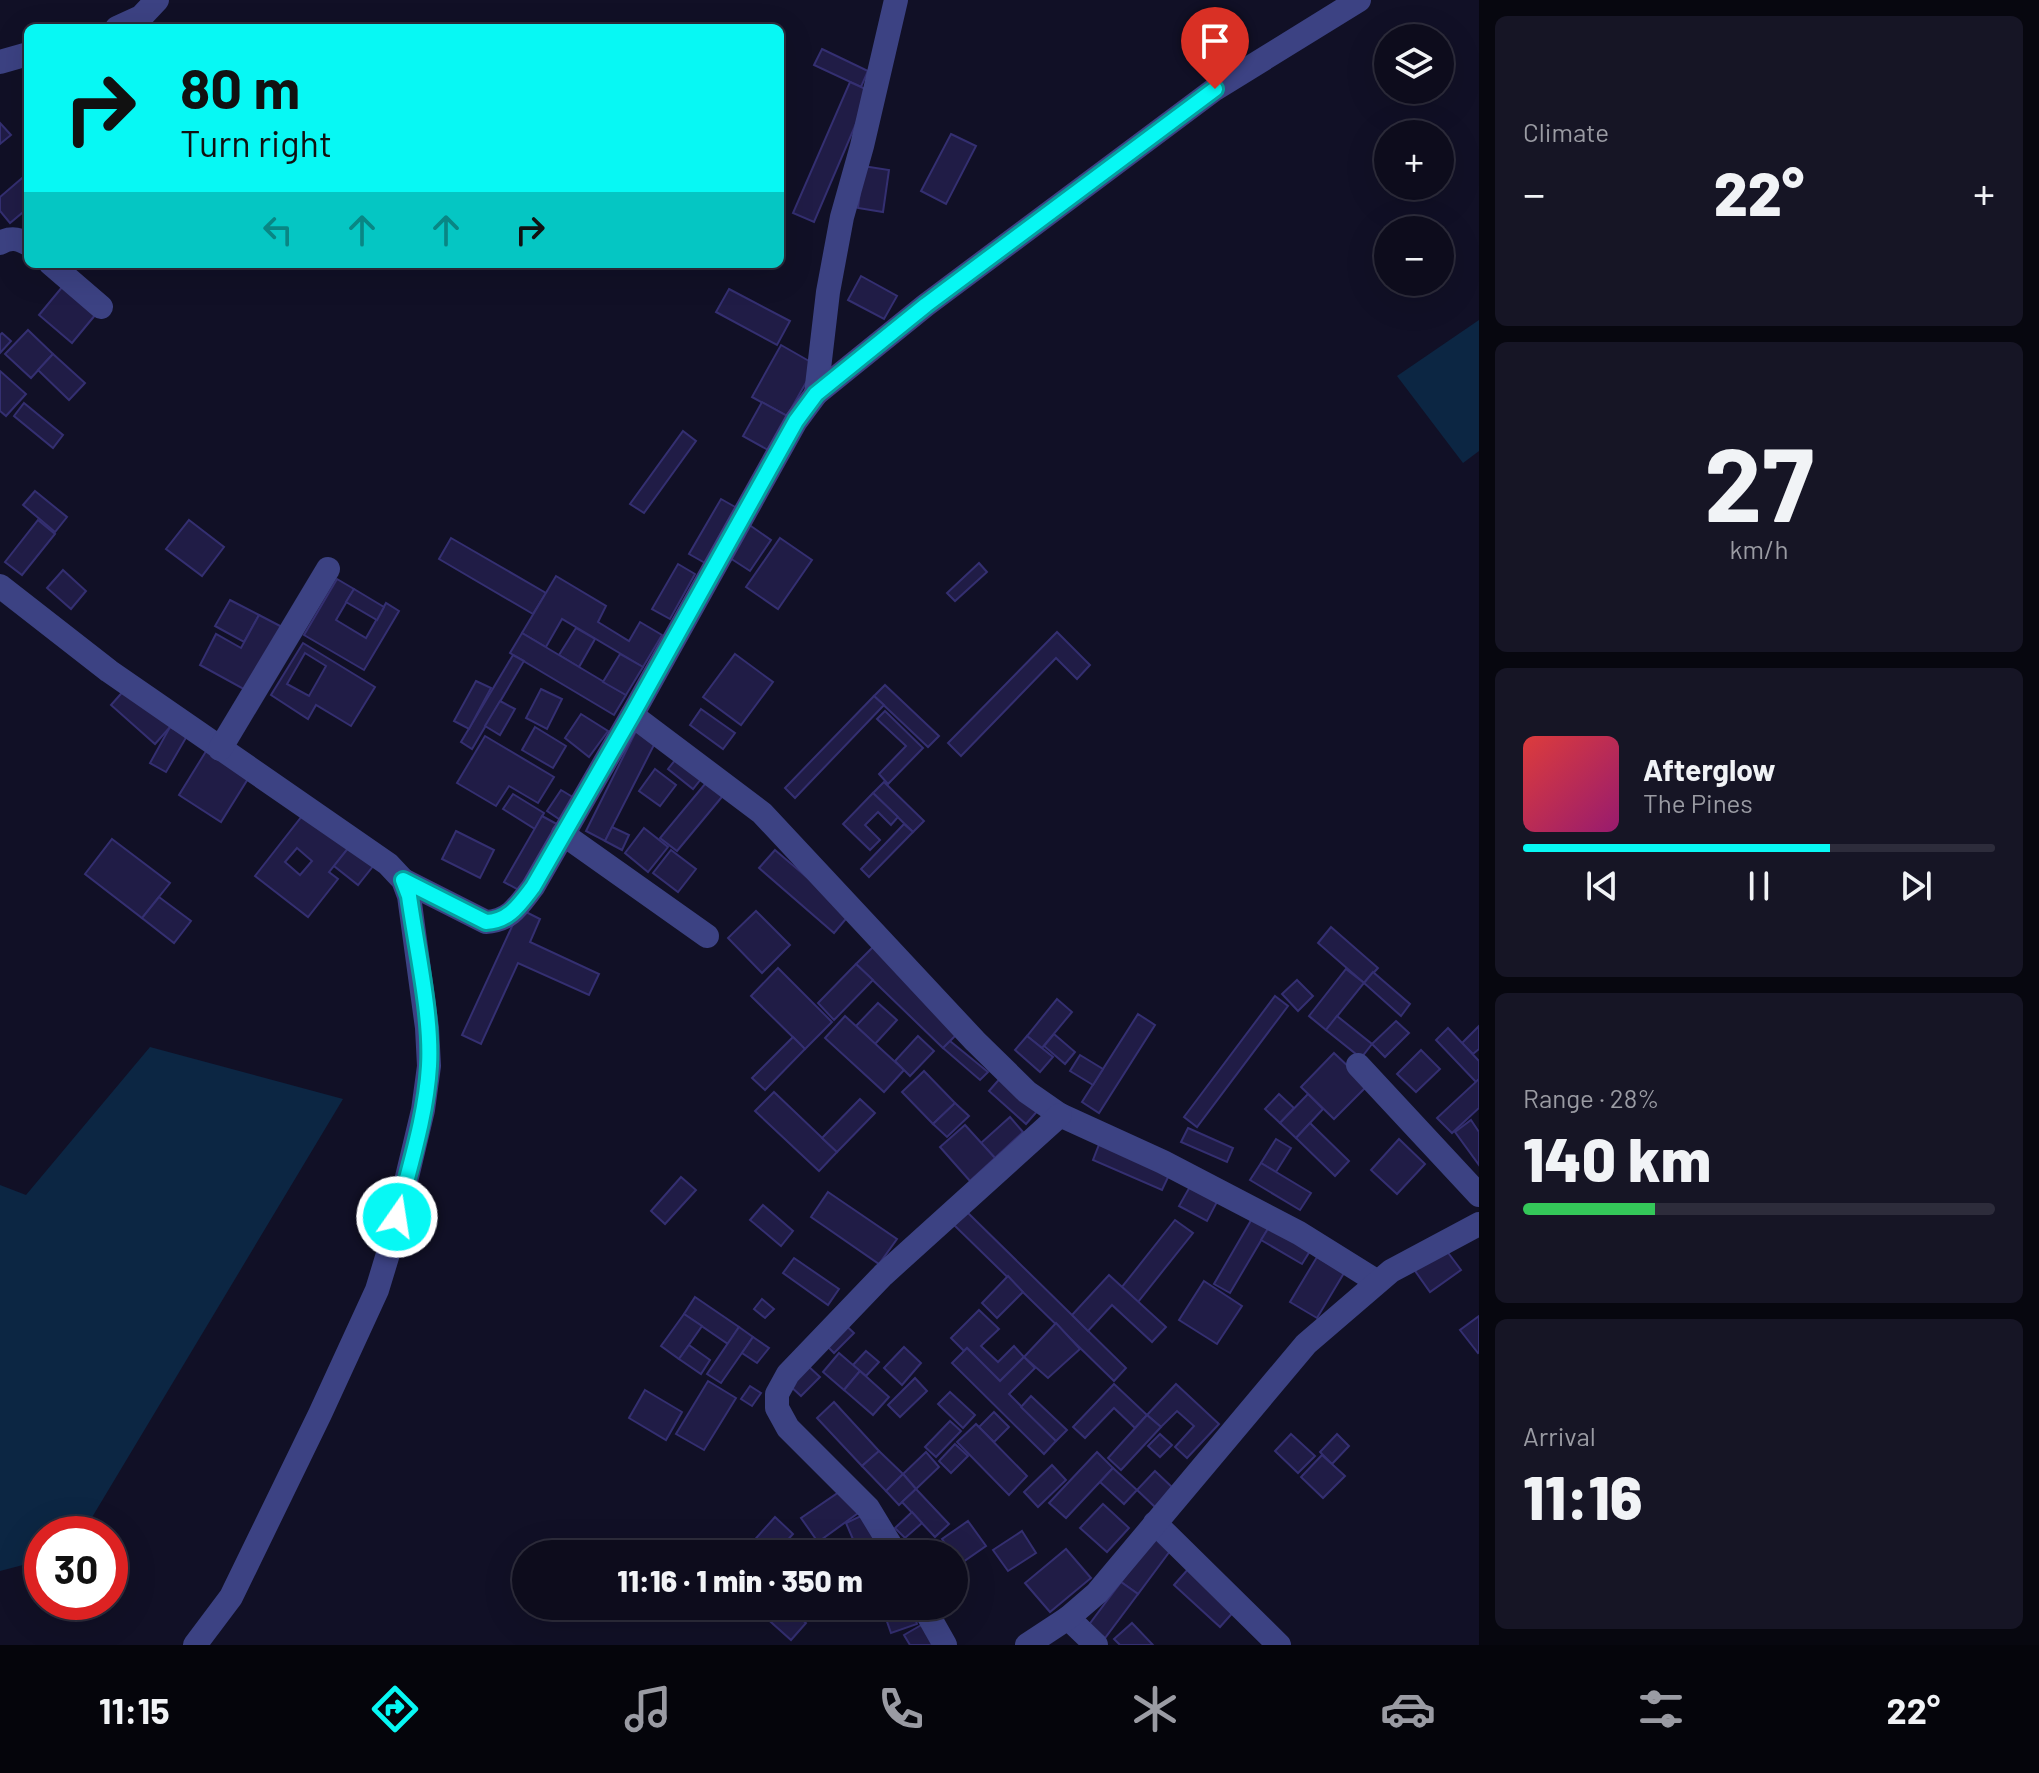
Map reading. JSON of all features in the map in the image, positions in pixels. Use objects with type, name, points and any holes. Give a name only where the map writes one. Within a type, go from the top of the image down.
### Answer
[{"type":"street","points":[[126,24],[141,17],[157,0]]},
{"type":"street","points":[[816,394],[828,292],[842,217],[896,0]]},
{"type":"street","points":[[0,586],[109,671],[388,864],[403,880],[486,922],[498,922],[514,912],[533,887],[796,421],[816,394],[926,305],[1215,89],[1359,0]]},
{"type":"street","points":[[0,62],[24,55]]},
{"type":"street","points":[[0,243],[7,239],[24,242]]},
{"type":"street","points":[[56,268],[101,307]]},
{"type":"street","points":[[220,749],[328,569]]},
{"type":"street","points":[[632,715],[762,813],[975,1041],[1027,1092],[1060,1115],[1163,1162],[1285,1226],[1376,1281]]},
{"type":"street","points":[[563,834],[707,936]]},
{"type":"street","points":[[195,1645],[231,1597],[286,1485],[377,1290],[391,1244],[423,1110],[429,1066],[427,1028],[409,896],[403,880]]},
{"type":"street","points":[[1358,1065],[1479,1195]]},
{"type":"street","points":[[887,1540],[868,1508],[788,1428],[777,1408],[777,1394],[788,1374],[883,1275],[1060,1115]]},
{"type":"street","points":[[1027,1645],[1068,1618],[1097,1593],[1306,1344],[1376,1281],[1403,1263],[1479,1224]]},
{"type":"street","points":[[1155,1523],[1279,1645]]},
{"type":"street","points":[[1068,1618],[1096,1645]]},
{"type":"street","points":[[931,1620],[945,1645]]},
{"type":"water","points":[[1479,320],[1479,451],[1463,463],[1397,376]]},
{"type":"water","points":[[150,1047],[343,1099],[93,1516],[24,1516],[24,1565],[0,1571],[0,1185],[26,1195]]},
{"type":"building","points":[[822,49],[868,71],[861,87],[814,65]]},
{"type":"building","points":[[850,82],[870,91],[814,222],[793,213]]},
{"type":"building","points":[[0,123],[11,135],[0,144]]},
{"type":"building","points":[[951,134],[976,146],[946,204],[921,191]]},
{"type":"building","points":[[863,166],[889,170],[883,212],[858,208]]},
{"type":"building","points":[[24,176],[24,211],[10,223],[0,211],[0,197]]},
{"type":"building","points":[[861,276],[897,296],[884,319],[848,300]]},
{"type":"building","points":[[63,286],[96,314],[72,343],[39,315]]},
{"type":"building","points":[[729,289],[790,321],[777,345],[716,312]]},
{"type":"building","points":[[28,330],[53,354],[31,378],[5,354]]},
{"type":"building","points":[[2,333],[11,341],[0,353],[0,335]]},
{"type":"building","points":[[781,345],[816,365],[787,416],[752,397]]},
{"type":"building","points":[[53,354],[85,383],[69,400],[38,370]]},
{"type":"building","points":[[0,371],[26,394],[6,416],[0,411]]},
{"type":"building","points":[[762,402],[787,416],[768,450],[743,436]]},
{"type":"building","points":[[24,403],[63,435],[53,448],[14,416]]},
{"type":"building","points":[[683,431],[696,441],[644,513],[630,504]]},
{"type":"building","points":[[35,491],[67,517],[55,532],[23,505]]},
{"type":"building","points":[[721,499],[737,508],[705,563],[689,554]]},
{"type":"building","points":[[38,520],[55,534],[22,575],[5,562]]},
{"type":"building","points":[[189,520],[224,547],[202,576],[166,549]]},
{"type":"building","points":[[748,524],[771,540],[750,571],[727,556]]},
{"type":"building","points":[[451,538],[546,593],[533,614],[439,559]]},
{"type":"building","points":[[780,538],[812,560],[778,609],[746,587]]},
{"type":"building","points":[[979,563],[987,572],[955,601],[947,593]]},
{"type":"building","points":[[678,564],[695,574],[670,619],[652,609]]},
{"type":"building","points":[[63,570],[86,591],[71,609],[47,588]]},
{"type":"building","points":[[556,576],[606,606],[598,622],[629,641],[640,622],[662,635],[643,667],[562,619],[546,647],[522,633]]},
{"type":"building","points":[[337,579],[354,589],[336,620],[366,638],[386,603],[399,611],[364,670],[304,635]]},
{"type":"building","points":[[354,589],[384,607],[377,620],[346,602]]},
{"type":"building","points":[[230,600],[259,615],[244,642],[215,626]]},
{"type":"building","points":[[259,615],[284,628],[249,692],[200,665],[216,634],[241,648]]},
{"type":"building","points":[[576,628],[595,639],[579,667],[559,655]]},
{"type":"building","points":[[1057,632],[1090,665],[1077,679],[1056,658],[961,756],[948,743]]},
{"type":"building","points":[[522,633],[626,695],[614,715],[510,653]]},
{"type":"building","points":[[303,643],[375,687],[351,726],[316,705],[308,719],[271,695]],"holes":[[[305,653],[326,666],[309,696],[287,684]]]},
{"type":"building","points":[[620,654],[643,667],[626,695],[603,682]]},
{"type":"building","points":[[735,654],[773,682],[741,725],[703,697]]},
{"type":"building","points":[[513,655],[524,661],[472,749],[461,742]]},
{"type":"building","points":[[476,681],[491,688],[469,729],[454,721]]},
{"type":"building","points":[[885,685],[939,736],[928,747],[874,696]]},
{"type":"building","points":[[127,687],[171,726],[155,744],[111,705]]},
{"type":"building","points":[[541,689],[562,699],[547,729],[526,718]]},
{"type":"building","points":[[874,696],[884,705],[795,798],[785,788]]},
{"type":"building","points":[[500,701],[515,709],[500,735],[485,726]]},
{"type":"building","points":[[701,709],[735,733],[723,749],[690,725]]},
{"type":"building","points":[[885,711],[923,748],[888,784],[879,774],[906,746],[877,719]]},
{"type":"building","points":[[581,714],[608,731],[589,757],[565,738]]},
{"type":"building","points":[[170,727],[187,736],[166,772],[150,763]]},
{"type":"building","points":[[535,727],[566,746],[553,768],[522,750]]},
{"type":"building","points":[[637,729],[657,739],[605,841],[586,831]]},
{"type":"building","points":[[485,736],[554,777],[538,803],[509,786],[496,806],[457,783]]},
{"type":"building","points":[[208,748],[251,774],[221,822],[179,795]]},
{"type":"building","points":[[680,754],[705,774],[693,789],[668,769]]},
{"type":"building","points":[[655,769],[676,785],[660,806],[639,791]]},
{"type":"building","points":[[710,778],[726,792],[677,851],[660,838]]},
{"type":"building","points":[[884,782],[924,821],[913,832],[873,793]]},
{"type":"building","points":[[561,790],[576,799],[562,821],[547,811]]},
{"type":"building","points":[[873,793],[898,817],[891,825],[878,812],[865,825],[880,840],[870,850],[843,824]]},
{"type":"building","points":[[513,794],[544,813],[535,829],[503,809]]},
{"type":"building","points":[[306,811],[350,846],[329,872],[338,879],[308,917],[255,876]],"holes":[[[297,848],[312,861],[300,875],[285,862]]]},
{"type":"building","points":[[542,816],[564,828],[526,894],[504,882]]},
{"type":"building","points":[[904,824],[913,832],[869,877],[861,869]]},
{"type":"building","points":[[612,827],[629,835],[622,850],[605,841]]},
{"type":"building","points":[[644,828],[668,847],[648,872],[625,853]]},
{"type":"building","points":[[456,831],[494,850],[480,878],[442,859]]},
{"type":"building","points":[[112,839],[170,883],[142,918],[85,874]]},
{"type":"building","points":[[350,846],[374,865],[358,885],[334,866]]},
{"type":"building","points":[[671,850],[696,869],[678,892],[653,873]]},
{"type":"building","points":[[775,850],[850,914],[834,933],[759,868]]},
{"type":"building","points":[[159,897],[191,921],[174,943],[142,918]]},
{"type":"building","points":[[520,909],[540,919],[530,942],[599,974],[589,995],[518,963],[481,1044],[462,1035]]},
{"type":"building","points":[[756,911],[790,945],[762,973],[728,938]]},
{"type":"building","points":[[1331,927],[1378,968],[1364,983],[1318,943]]},
{"type":"building","points":[[874,946],[961,1030],[943,1048],[856,964]]},
{"type":"building","points":[[856,964],[873,980],[834,1020],[818,1003]]},
{"type":"building","points":[[778,968],[832,1022],[805,1049],[751,996]]},
{"type":"building","points":[[1346,969],[1364,983],[1326,1030],[1309,1016]]},
{"type":"building","points":[[1373,972],[1410,1004],[1401,1016],[1364,983]]},
{"type":"building","points":[[1297,980],[1313,996],[1298,1011],[1282,994]]},
{"type":"building","points":[[1275,996],[1288,1006],[1197,1127],[1184,1117]]},
{"type":"building","points":[[1057,999],[1072,1012],[1042,1048],[1027,1036]]},
{"type":"building","points":[[878,1003],[897,1020],[875,1044],[856,1026]]},
{"type":"building","points":[[1138,1014],[1155,1025],[1099,1113],[1082,1102]]},
{"type":"building","points":[[845,1016],[904,1070],[884,1092],[825,1038]]},
{"type":"building","points":[[1337,1016],[1372,1044],[1361,1058],[1326,1030]]},
{"type":"building","points":[[1396,1021],[1409,1033],[1385,1057],[1372,1044]]},
{"type":"building","points":[[1479,1026],[1479,1049],[1473,1054],[1462,1043]]},
{"type":"building","points":[[1448,1028],[1479,1061],[1479,1079],[1476,1082],[1436,1040]]},
{"type":"building","points":[[1054,1034],[1075,1052],[1065,1064],[1044,1046]]},
{"type":"building","points":[[918,1036],[934,1051],[910,1076],[895,1061]]},
{"type":"building","points":[[1027,1036],[1053,1057],[1040,1072],[1015,1050]]},
{"type":"building","points":[[793,1037],[805,1049],[765,1090],[752,1078]]},
{"type":"building","points":[[950,1041],[988,1072],[980,1080],[943,1048]]},
{"type":"building","points":[[1421,1050],[1440,1069],[1416,1092],[1397,1074]]},
{"type":"building","points":[[1334,1053],[1368,1085],[1334,1119],[1301,1087]]},
{"type":"building","points":[[1080,1055],[1103,1069],[1093,1085],[1070,1071]]},
{"type":"building","points":[[924,1071],[955,1103],[933,1124],[902,1092]]},
{"type":"building","points":[[1003,1075],[1040,1108],[1026,1124],[989,1091]]},
{"type":"building","points":[[1479,1079],[1479,1108],[1452,1133],[1437,1118]]},
{"type":"building","points":[[774,1092],[837,1152],[819,1171],[755,1111]]},
{"type":"building","points":[[1279,1094],[1294,1108],[1280,1123],[1265,1109]]},
{"type":"building","points":[[1308,1094],[1323,1109],[1296,1138],[1280,1123]]},
{"type":"building","points":[[860,1099],[875,1113],[837,1152],[822,1138]]},
{"type":"building","points":[[955,1103],[969,1116],[947,1137],[933,1124]]},
{"type":"building","points":[[1010,1117],[1023,1132],[995,1158],[981,1143]]},
{"type":"building","points":[[1471,1120],[1479,1132],[1479,1165],[1455,1132]]},
{"type":"building","points":[[1310,1123],[1349,1161],[1335,1176],[1296,1138]]},
{"type":"building","points":[[965,1125],[995,1158],[970,1181],[940,1147]]},
{"type":"building","points":[[1188,1128],[1233,1148],[1227,1162],[1181,1142]]},
{"type":"building","points":[[1276,1139],[1291,1148],[1276,1172],[1261,1163]]},
{"type":"building","points":[[1399,1139],[1425,1164],[1397,1194],[1371,1170]]},
{"type":"building","points":[[1100,1142],[1170,1173],[1162,1190],[1093,1160]]},
{"type":"building","points":[[1261,1163],[1311,1193],[1300,1210],[1250,1180]]},
{"type":"building","points":[[681,1177],[696,1190],[665,1224],[651,1211]]},
{"type":"building","points":[[1192,1183],[1219,1198],[1207,1221],[1179,1206]]},
{"type":"building","points":[[828,1192],[897,1239],[879,1264],[811,1217]]},
{"type":"building","points":[[763,1205],[793,1231],[781,1246],[750,1220]]},
{"type":"building","points":[[966,1211],[1126,1368],[1114,1381],[953,1224]]},
{"type":"building","points":[[1253,1217],[1269,1227],[1230,1293],[1214,1284]]},
{"type":"building","points":[[1175,1220],[1193,1233],[1138,1302],[1122,1287]]},
{"type":"building","points":[[1269,1227],[1310,1251],[1302,1264],[1261,1240]]},
{"type":"building","points":[[1443,1246],[1461,1270],[1430,1292],[1413,1268]]},
{"type":"building","points":[[1317,1257],[1344,1273],[1317,1318],[1290,1302]]},
{"type":"building","points":[[794,1258],[839,1289],[828,1305],[783,1273]]},
{"type":"building","points":[[1109,1275],[1166,1327],[1152,1342],[1112,1305],[1088,1331],[1072,1315]]},
{"type":"building","points":[[1008,1276],[1023,1292],[997,1318],[982,1303]]},
{"type":"building","points":[[1204,1281],[1242,1306],[1217,1344],[1179,1320]]},
{"type":"building","points":[[695,1297],[739,1327],[728,1344],[684,1314]]},
{"type":"building","points":[[762,1299],[774,1309],[765,1318],[754,1309]]},
{"type":"building","points":[[979,1310],[999,1329],[981,1346],[998,1362],[1014,1346],[1024,1357],[1000,1381],[967,1348],[964,1351],[951,1338]]},
{"type":"building","points":[[684,1314],[702,1326],[679,1359],[661,1346]]},
{"type":"building","points":[[1479,1316],[1479,1352],[1478,1353],[1460,1330]]},
{"type":"building","points":[[841,1321],[854,1333],[834,1353],[822,1341]]},
{"type":"building","points":[[1056,1323],[1080,1349],[1048,1378],[1024,1357]]},
{"type":"building","points":[[739,1327],[753,1337],[721,1383],[707,1374]]},
{"type":"building","points":[[753,1337],[769,1348],[757,1363],[742,1353]]},
{"type":"building","points":[[689,1345],[710,1360],[701,1374],[679,1359]]},
{"type":"building","points":[[904,1347],[921,1363],[902,1385],[884,1368]]},
{"type":"building","points":[[967,1348],[1000,1381],[1024,1357],[1035,1368],[1009,1394],[1056,1441],[1044,1454],[952,1363]]},
{"type":"building","points":[[866,1351],[879,1362],[866,1376],[853,1365]]},
{"type":"building","points":[[839,1353],[860,1371],[844,1390],[823,1372]]},
{"type":"building","points":[[807,1365],[820,1377],[801,1396],[788,1384]]},
{"type":"building","points":[[860,1371],[889,1397],[873,1415],[844,1390]]},
{"type":"building","points":[[915,1378],[927,1391],[900,1417],[888,1405]]},
{"type":"building","points":[[708,1381],[736,1398],[704,1450],[676,1434]]},
{"type":"building","points":[[1114,1384],[1147,1415],[1135,1428],[1114,1408],[1085,1438],[1073,1427]]},
{"type":"building","points":[[1176,1384],[1219,1424],[1187,1458],[1175,1447],[1194,1426],[1177,1411],[1161,1427],[1147,1415]]},
{"type":"building","points":[[750,1386],[761,1393],[752,1406],[741,1399]]},
{"type":"building","points":[[645,1390],[682,1412],[666,1440],[629,1418]]},
{"type":"building","points":[[950,1392],[975,1415],[963,1428],[938,1404]]},
{"type":"building","points":[[1031,1396],[1067,1430],[1056,1441],[1021,1407]]},
{"type":"building","points":[[834,1402],[879,1451],[862,1466],[817,1418]]},
{"type":"building","points":[[994,1412],[1009,1427],[994,1442],[979,1427]]},
{"type":"building","points":[[1147,1415],[1161,1427],[1121,1470],[1108,1458]]},
{"type":"building","points":[[950,1421],[961,1431],[936,1457],[925,1447]]},
{"type":"building","points":[[976,1424],[1027,1476],[1009,1495],[957,1442]]},
{"type":"building","points":[[1160,1434],[1172,1445],[1160,1457],[1148,1446]]},
{"type":"building","points":[[1291,1434],[1315,1456],[1298,1473],[1275,1451]]},
{"type":"building","points":[[1337,1434],[1349,1446],[1332,1464],[1320,1452]]},
{"type":"building","points":[[955,1444],[968,1456],[951,1473],[939,1461]]},
{"type":"building","points":[[879,1451],[903,1474],[886,1491],[862,1466]]},
{"type":"building","points":[[926,1452],[939,1467],[916,1489],[903,1474]]},
{"type":"building","points":[[1097,1452],[1113,1468],[1066,1518],[1049,1503]]},
{"type":"building","points":[[1322,1455],[1345,1476],[1323,1498],[1301,1477]]},
{"type":"building","points":[[1052,1465],[1066,1480],[1038,1507],[1024,1492]]},
{"type":"building","points":[[1113,1468],[1137,1490],[1124,1504],[1100,1482]]},
{"type":"building","points":[[1155,1471],[1173,1488],[1155,1507],[1137,1490]]},
{"type":"building","points":[[903,1474],[916,1489],[899,1505],[886,1491]]},
{"type":"building","points":[[845,1488],[861,1511],[821,1540],[817,1540],[801,1518]]},
{"type":"building","points":[[916,1489],[949,1524],[935,1537],[902,1502]]},
{"type":"building","points":[[1103,1504],[1129,1528],[1107,1552],[1080,1528]]},
{"type":"building","points":[[912,1512],[922,1523],[905,1538],[895,1528]]},
{"type":"building","points":[[865,1514],[876,1540],[853,1540],[846,1523]]},
{"type":"building","points":[[775,1517],[793,1534],[788,1540],[754,1540]]},
{"type":"building","points":[[968,1521],[986,1546],[968,1558],[968,1540],[942,1539]]},
{"type":"building","points":[[1022,1531],[1036,1553],[1008,1571],[993,1550]]},
{"type":"building","points":[[1157,1534],[1173,1547],[1138,1594],[1121,1582]]},
{"type":"building","points":[[1066,1549],[1091,1578],[1050,1612],[1025,1583]]},
{"type":"building","points":[[1190,1567],[1236,1609],[1220,1627],[1174,1585]]},
{"type":"building","points":[[1121,1582],[1138,1594],[1105,1638],[1088,1626]]},
{"type":"building","points":[[769,1620],[803,1620],[806,1623],[791,1640]]},
{"type":"building","points":[[886,1620],[916,1620],[917,1624],[891,1633]]},
{"type":"building","points":[[1132,1623],[1153,1645],[1120,1645],[1114,1639]]},
{"type":"building","points":[[923,1624],[935,1645],[910,1645],[904,1635]]},
{"type":"route","points":[[397,1217],[423,1110],[429,1066],[427,1028],[409,896],[403,880],[486,922],[498,922],[514,912],[533,887],[796,421],[816,394],[926,305],[1215,89]]}]
